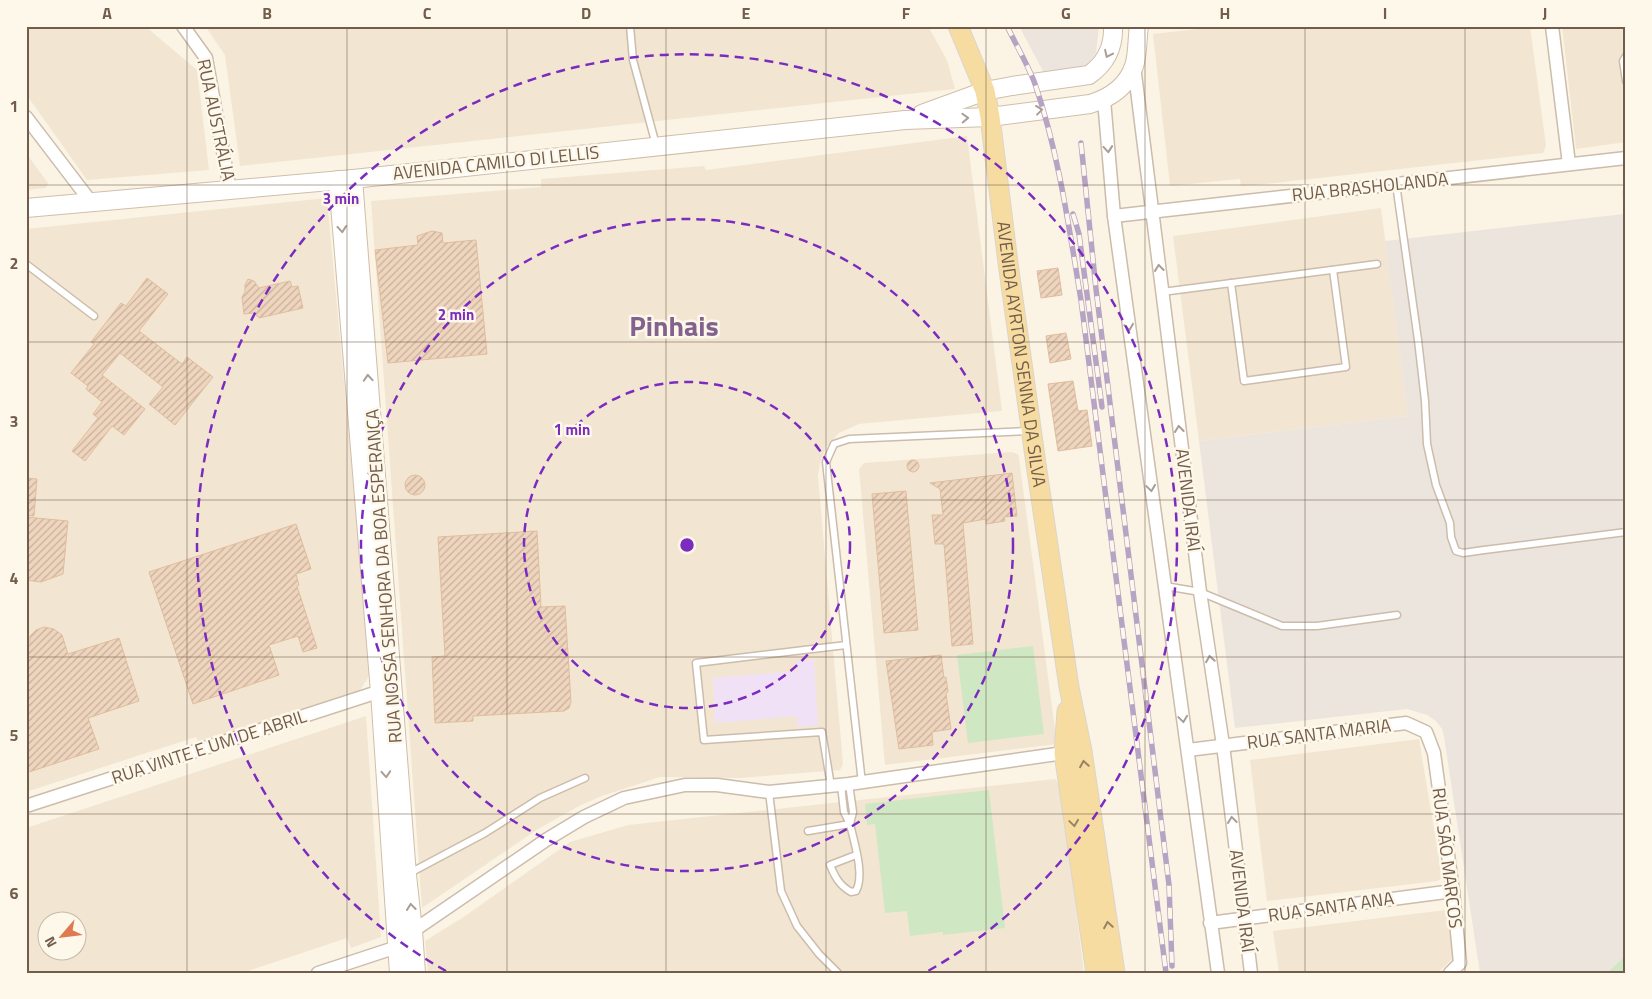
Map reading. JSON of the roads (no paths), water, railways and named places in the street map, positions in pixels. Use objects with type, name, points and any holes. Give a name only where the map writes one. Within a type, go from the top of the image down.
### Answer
[{"type":"main road","name":"AVENIDA AYRTON SENNA DA SILVA","points":[[958,26],[985,91],[990,117],[1031,431],[1069,687],[1082,751],[1115,973]]},
{"type":"main road","name":"AVENIDA CAMILO DI LELLIS","points":[[905,120],[985,91],[1090,75],[1100,68],[1107,57],[1112,45],[1113,26]]},
{"type":"main road","name":"AVENIDA IRAÍ","points":[[1134,66],[1139,26]]},
{"type":"main road","name":"AVENIDA CAMILO DI LELLIS","points":[[26,208],[345,179],[905,120],[990,117],[1090,104],[1104,100],[1117,92],[1134,66]]},
{"type":"main road","name":"RUA NOSSA SENHORA DA BOA ESPERANÇA","points":[[345,179],[400,878],[397,947],[399,973]]},
{"type":"main road","name":"AVENIDA AYRTON SENNA DA SILVA","points":[[1069,687],[1064,753],[1096,973]]},
{"type":"main road","name":"RUA NOSSA SENHORA DA BOA ESPERANÇA","points":[[400,878],[414,931],[416,973]]},
{"type":"street","name":"RUA AUSTRÁLIA","points":[[183,26],[206,58],[230,190]]},
{"type":"street","points":[[1552,26],[1569,164]]},
{"type":"street","name":"AVENIDA IRAÍ","points":[[1134,66],[1200,592],[1223,745],[1251,973]]},
{"type":"street","name":"AVENIDA IRAÍ","points":[[1104,100],[1114,216],[1218,973]]},
{"type":"street","points":[[26,117],[91,202]]},
{"type":"street","name":"RUA BRASHOLANDA","points":[[1114,216],[1626,158]]},
{"type":"street","name":"RUA VINTE E UM DE ABRIL","points":[[26,806],[386,690]]},
{"type":"street","name":"RUA SANTA MARIA","points":[[1188,750],[1406,723],[1426,732],[1434,753]]},
{"type":"street","points":[[318,973],[397,947],[414,931],[554,836],[584,817],[624,798],[685,785],[717,785],[769,792],[846,785],[1064,753]]},
{"type":"street","name":"RUA SÃO MARCOS","points":[[1434,753],[1460,963],[1450,973]]},
{"type":"street","name":"RUA SANTA ANA","points":[[1210,923],[1452,891]]},
{"type":"lane","points":[[630,26],[634,60],[657,146]]},
{"type":"lane","points":[[1626,56],[1623,61],[1626,81]]},
{"type":"lane","points":[[1396,184],[1420,357],[1427,444],[1436,485],[1450,523],[1451,537],[1456,551],[1484,550],[1626,532]]},
{"type":"lane","points":[[26,264],[94,316]]},
{"type":"lane","points":[[1162,292],[1377,264]]},
{"type":"lane","points":[[1231,284],[1244,381],[1346,368],[1332,270]]},
{"type":"lane","points":[[846,785],[846,645],[826,462],[834,444],[849,439],[1031,431]]},
{"type":"lane","points":[[1165,586],[1200,592],[1282,626],[1317,626],[1397,615]]},
{"type":"lane","points":[[846,645],[696,662],[704,740],[822,732],[846,785],[853,812],[850,824],[860,872],[859,885],[856,891],[851,892],[842,886],[834,876],[830,865],[856,855]]},
{"type":"lane","points":[[400,878],[485,833],[540,798],[585,778]]},
{"type":"lane","points":[[769,792],[781,891],[797,926],[819,954],[838,973]]},
{"type":"lane","points":[[808,831],[850,824]]},
{"type":"railway","points":[[1007,26],[1035,84],[1051,137],[1063,191],[1081,300],[1166,973]]},
{"type":"railway","points":[[1081,143],[1096,289],[1169,885],[1172,966]]},
{"type":"railway","points":[[1073,214],[1079,234],[1102,407]]},
{"type":"district","name":"Pinhais","points":[[674,326]]}]
